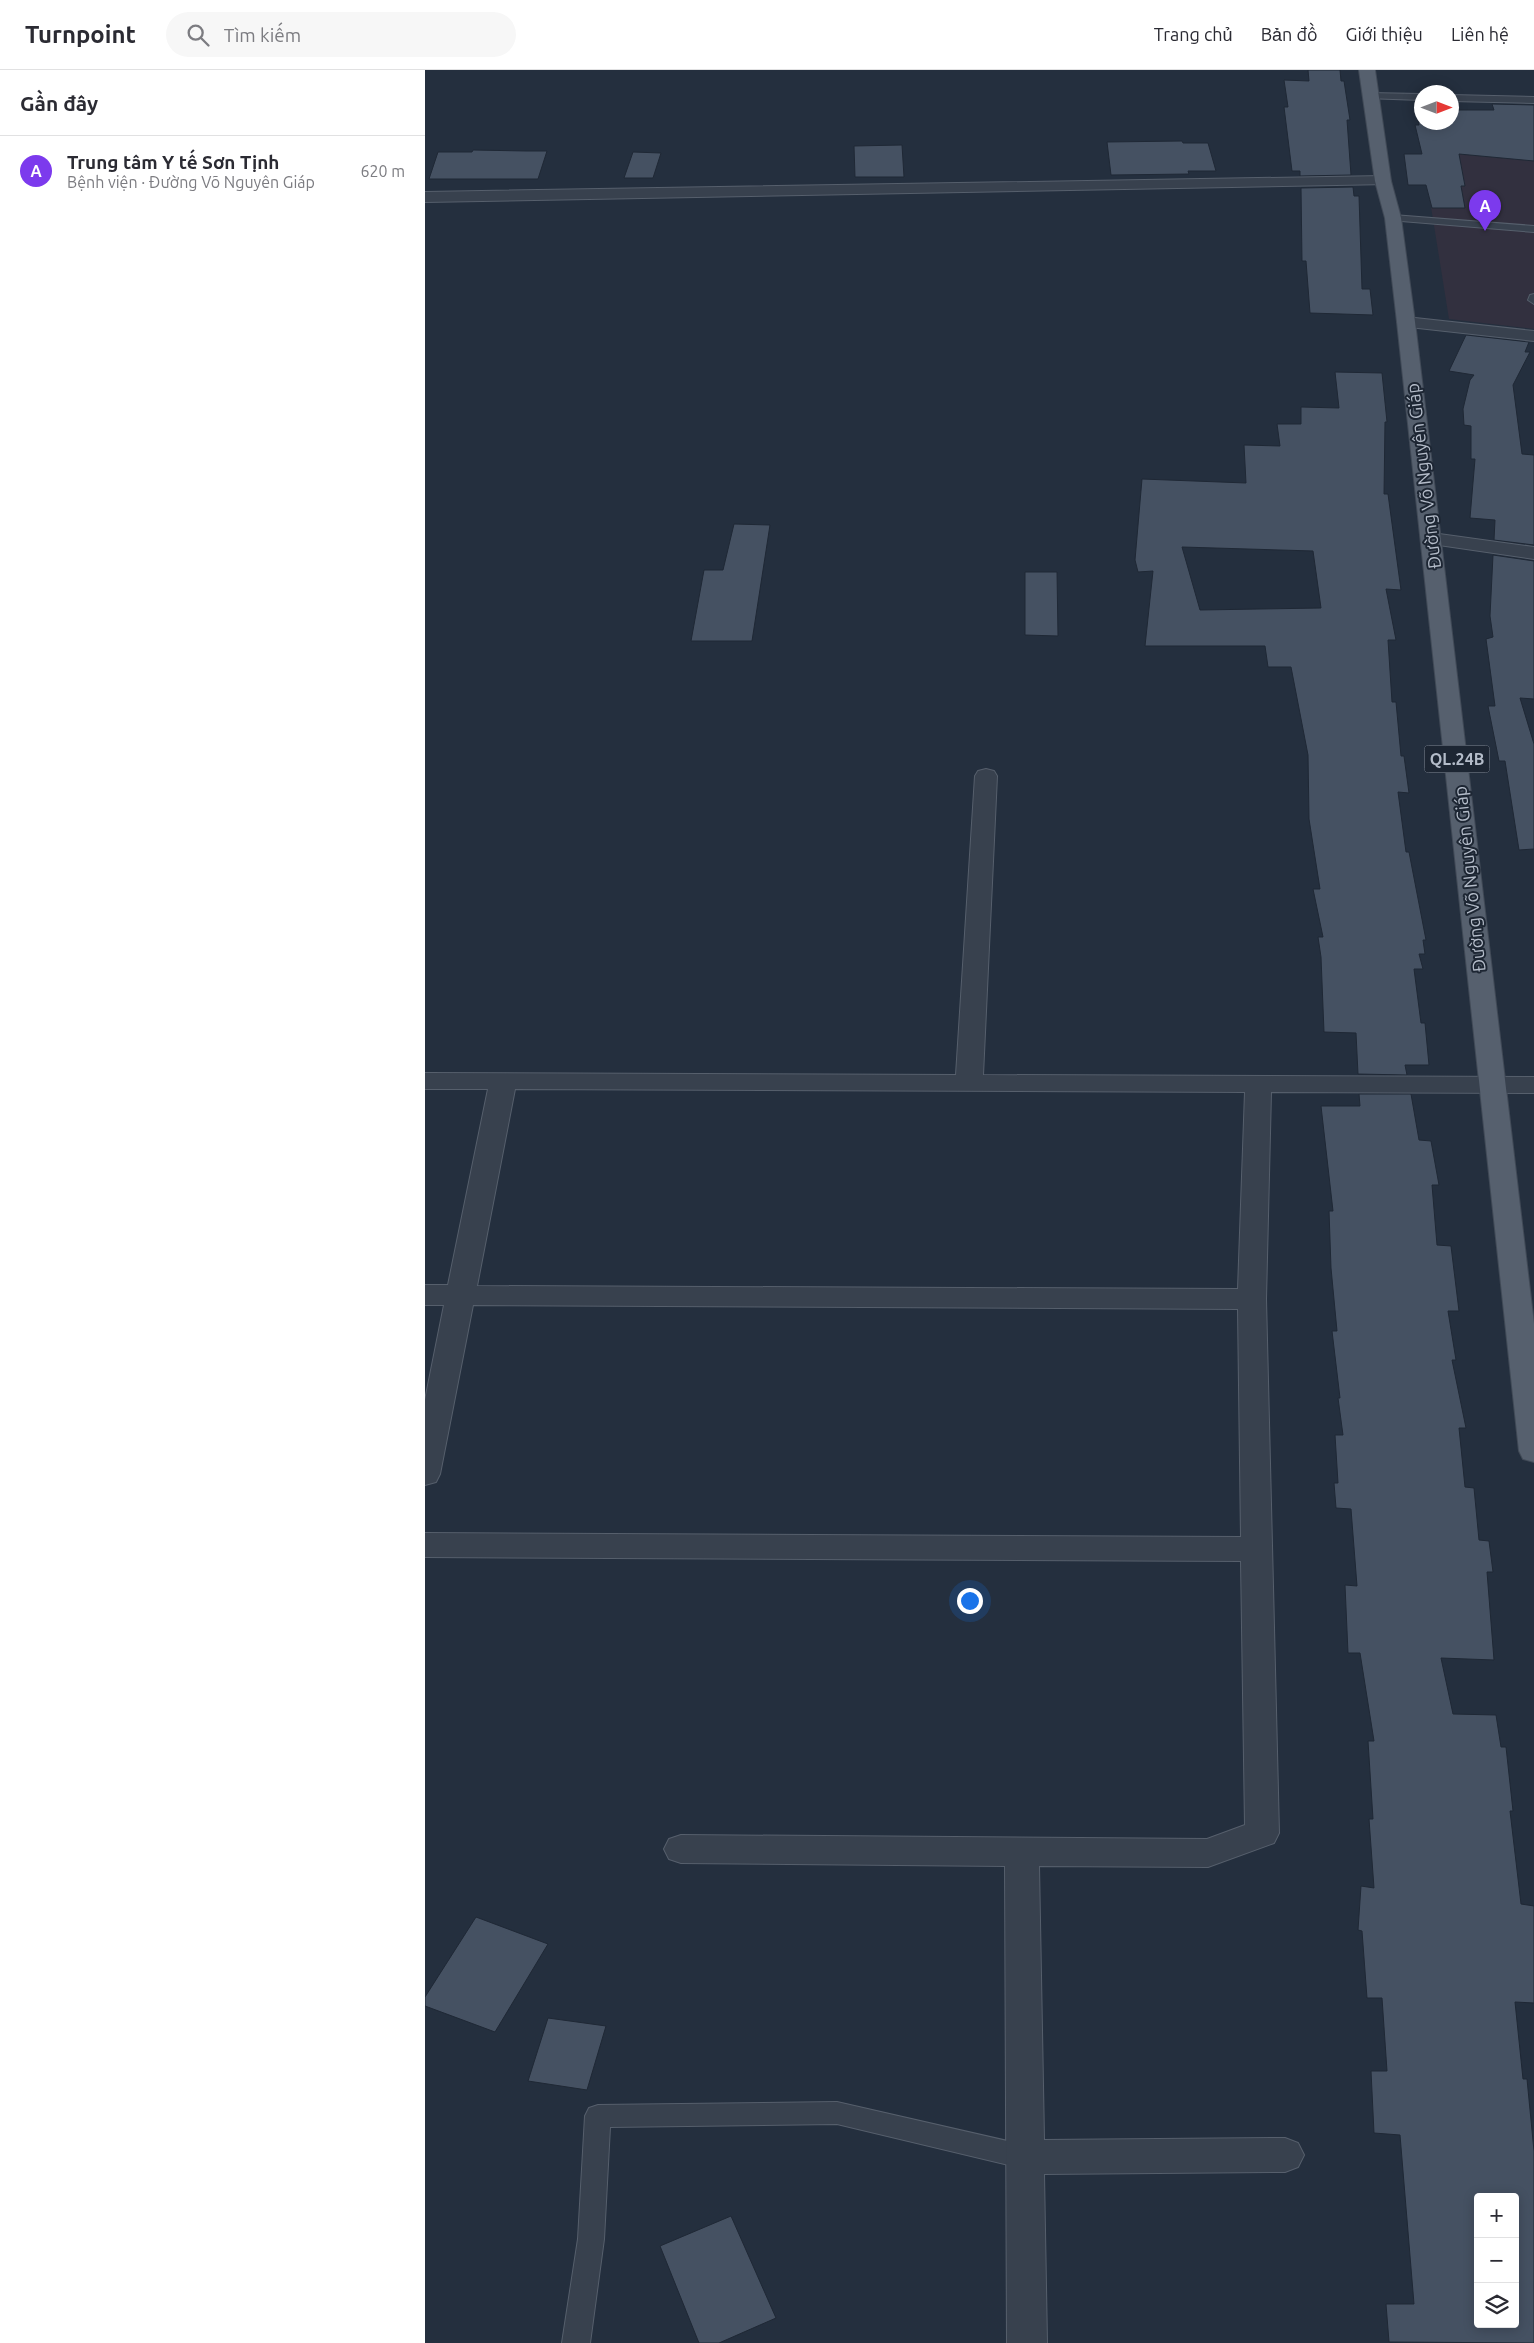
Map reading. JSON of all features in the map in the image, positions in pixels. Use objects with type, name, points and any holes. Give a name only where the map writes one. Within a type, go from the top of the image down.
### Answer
[{"type":"main road","name":"Đường Võ Nguyên Giáp","points":[[1367,70],[1369,96],[1383,181],[1393,218],[1406,322],[1493,1086],[1530,1371],[1534,1451]]},
{"type":"street","points":[[425,197],[1383,181]]},
{"type":"street","points":[[1406,322],[1534,336]]},
{"type":"street","points":[[1432,539],[1534,553]]},
{"type":"street","points":[[969,1084],[986,776]]},
{"type":"street","points":[[425,1081],[1534,1085]]},
{"type":"street","points":[[425,1474],[503,1082]]},
{"type":"street","points":[[681,1849],[1208,1853],[1263,1833],[1253,1299],[1258,1084]]},
{"type":"street","points":[[425,1295],[1253,1299]]},
{"type":"street","points":[[425,1545],[1257,1549]]},
{"type":"street","points":[[1022,1852],[1027,2343]]},
{"type":"street","points":[[1025,2156],[1285,2154]]},
{"type":"lane","points":[[1369,96],[1414,97]]},
{"type":"lane","points":[[1459,98],[1534,100]]},
{"type":"lane","points":[[1393,218],[1534,228]]},
{"type":"lane","points":[[576,2343],[591,2239],[598,2116],[837,2113],[1025,2156]]},
{"type":"shaded area","points":[[1419,132],[1534,143],[1534,329],[1449,319]]},
{"type":"building","points":[[1308,70],[1340,70],[1341,81],[1344,81],[1350,120],[1347,120],[1351,175],[1300,176],[1300,171],[1292,171],[1284,107],[1288,107],[1284,80],[1309,81]]},
{"type":"building","points":[[1492,104],[1534,105],[1534,161],[1459,154],[1465,186],[1461,186],[1465,208],[1432,208],[1426,185],[1408,185],[1404,154],[1422,154],[1416,130],[1459,130],[1459,110],[1494,110]]},
{"type":"building","points":[[1182,141],[1183,143],[1208,143],[1216,171],[1188,171],[1189,174],[1111,175],[1107,142]]},
{"type":"building","points":[[902,145],[904,177],[855,177],[854,146]]},
{"type":"building","points":[[473,150],[547,151],[538,179],[429,179],[438,152],[472,152]]},
{"type":"building","points":[[633,152],[661,153],[653,178],[624,178]]},
{"type":"building","points":[[1353,187],[1354,196],[1359,196],[1362,289],[1370,289],[1373,315],[1310,313],[1306,261],[1302,261],[1301,188]]},
{"type":"building","points":[[1466,335],[1529,342],[1525,352],[1530,352],[1513,385],[1522,454],[1534,455],[1534,545],[1494,540],[1495,520],[1470,518],[1475,459],[1471,459],[1471,426],[1464,425],[1463,409],[1470,380],[1474,375],[1449,371]]},
{"type":"building","points":[[1335,372],[1382,373],[1387,422],[1385,422],[1384,494],[1388,494],[1401,590],[1386,589],[1396,640],[1388,640],[1392,702],[1396,702],[1401,756],[1404,756],[1409,793],[1398,792],[1406,852],[1409,852],[1426,940],[1423,940],[1425,954],[1419,954],[1423,969],[1414,969],[1421,1023],[1425,1023],[1429,1065],[1405,1065],[1407,1075],[1358,1074],[1356,1033],[1324,1032],[1321,957],[1318,937],[1323,937],[1313,889],[1320,889],[1309,819],[1308,755],[1291,667],[1268,667],[1265,646],[1145,646],[1153,571],[1138,572],[1135,560],[1142,479],[1246,483],[1244,445],[1280,446],[1277,424],[1301,424],[1301,407],[1339,408]],"holes":[[[1182,547],[1313,551],[1321,608],[1200,610]]]},
{"type":"building","points":[[734,524],[770,525],[752,641],[691,641],[704,570],[723,570]]},
{"type":"building","points":[[1493,555],[1534,561],[1534,699],[1520,698],[1534,744],[1534,849],[1519,850],[1505,761],[1499,761],[1488,706],[1495,706],[1486,639],[1493,637],[1490,616]]},
{"type":"building","points":[[1025,572],[1057,572],[1058,636],[1025,635]]},
{"type":"building","points":[[1359,1094],[1411,1094],[1419,1140],[1431,1141],[1439,1185],[1432,1185],[1437,1245],[1451,1246],[1459,1311],[1448,1311],[1456,1360],[1452,1360],[1466,1428],[1459,1428],[1465,1487],[1474,1488],[1479,1540],[1489,1541],[1493,1572],[1487,1572],[1494,1660],[1441,1658],[1453,1714],[1496,1715],[1501,1747],[1506,1747],[1513,1811],[1510,1811],[1521,1904],[1534,1906],[1534,2003],[1515,2002],[1523,2079],[1527,2079],[1534,2151],[1534,2343],[1389,2342],[1386,2304],[1414,2304],[1400,2135],[1374,2133],[1371,2071],[1387,2071],[1382,1998],[1367,1998],[1362,1931],[1358,1930],[1361,1886],[1374,1888],[1369,1819],[1373,1819],[1368,1741],[1374,1741],[1360,1653],[1348,1653],[1345,1585],[1357,1586],[1351,1509],[1336,1508],[1334,1483],[1338,1483],[1335,1435],[1343,1435],[1332,1331],[1337,1331],[1331,1268],[1329,1211],[1333,1211],[1321,1106],[1360,1106]]},
{"type":"building","points":[[476,1917],[548,1944],[495,2032],[425,2006],[425,1997]]},
{"type":"building","points":[[548,2018],[606,2026],[587,2090],[528,2081]]},
{"type":"building","points":[[731,2216],[776,2318],[719,2343],[699,2343],[660,2246]]},
{"type":"place","name":"Trung tâm Y tế Sơn Tịnh","points":[[1485,231]]}]
